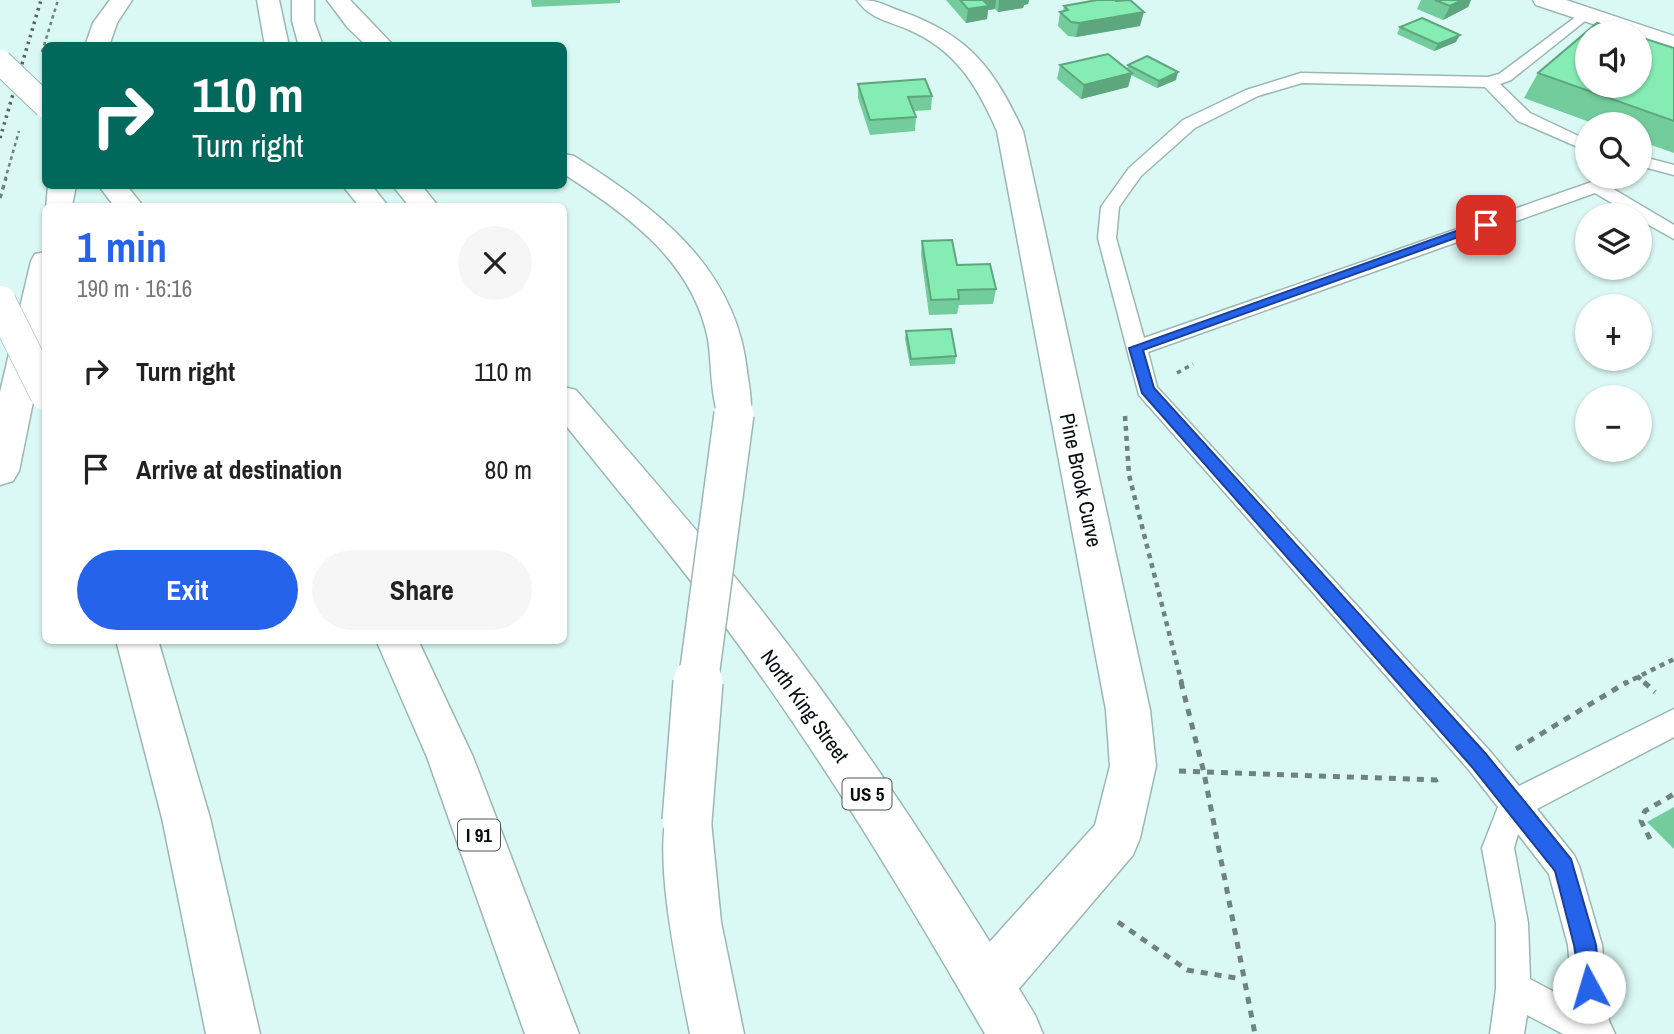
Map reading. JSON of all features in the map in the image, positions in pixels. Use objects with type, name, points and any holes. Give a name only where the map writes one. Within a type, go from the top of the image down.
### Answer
[{"type":"main road","points":[[98,42],[105,23],[121,0]]},
{"type":"main road","points":[[268,0],[276,42]]},
{"type":"main road","points":[[303,0],[303,21],[310,42]]},
{"type":"main road","points":[[338,0],[356,23],[377,42]]},
{"type":"main road","name":"Pine Brook Curve","points":[[868,0],[884,12],[953,43],[967,55],[988,82],[1010,131],[1128,710],[1133,766],[1116,838],[987,985]]},
{"type":"main road","points":[[1544,0],[1674,44]]},
{"type":"main road","points":[[0,62],[42,102]]},
{"type":"main road","points":[[567,164],[653,221],[694,268],[724,329],[734,414],[694,715],[687,821],[695,922],[717,1034]]},
{"type":"main road","points":[[115,189],[127,203]]},
{"type":"main road","points":[[360,189],[371,203]]},
{"type":"main road","points":[[410,189],[421,203]]},
{"type":"main road","points":[[0,471],[42,279]]},
{"type":"main road","points":[[0,302],[42,386]]},
{"type":"main road","name":"North King Street","points":[[567,403],[737,610],[880,813],[1016,1034]]},
{"type":"main road","points":[[138,644],[187,818],[233,1034]]},
{"type":"main road","name":"I 91","points":[[399,644],[450,757],[552,1034]]},
{"type":"lane","points":[[1584,13],[1505,77],[1489,82],[1419,83],[1301,78],[1252,93],[1189,124],[1135,172],[1110,207],[1107,238],[1147,390],[1479,760],[1563,866],[1585,945],[1595,1033]]},
{"type":"lane","points":[[1489,82],[1524,117],[1575,140]]},
{"type":"lane","points":[[1652,166],[1674,170]]},
{"type":"lane","points":[[1136,348],[1587,189]]},
{"type":"lane","points":[[1601,189],[1674,233]]},
{"type":"lane","points":[[1507,1034],[1513,989],[1512,923],[1498,848],[1514,804],[1619,753],[1674,722]]},
{"type":"lane","points":[[1513,989],[1595,1033]]},
{"type":"path","points":[[1133,766],[1204,773],[1436,779],[1479,760],[1515,750],[1637,677],[1674,659]]},
{"type":"path","points":[[1650,839],[1641,821],[1645,811],[1674,794]]},
{"type":"path","points":[[1118,922],[1187,970],[1242,979]]},
{"type":"building","points":[[960,0],[983,0],[989,6],[968,9]]},
{"type":"building","points":[[1097,0],[1130,0],[1144,12],[1079,23],[1071,22],[1060,12],[1068,10],[1064,6]]},
{"type":"building","points":[[1435,0],[1462,0],[1450,6]]},
{"type":"building","points":[[1422,18],[1460,35],[1438,44],[1400,27]]},
{"type":"building","points":[[1652,41],[1674,48],[1674,121],[1609,98],[1652,98]]},
{"type":"building","points":[[1575,42],[1575,86],[1538,73]]},
{"type":"building","points":[[1108,54],[1132,73],[1084,85],[1060,65]]},
{"type":"building","points":[[1147,56],[1178,72],[1159,81],[1128,65]]},
{"type":"building","points":[[925,79],[932,96],[908,97],[916,117],[870,120],[858,84]]},
{"type":"building","points":[[952,240],[957,265],[990,264],[996,289],[958,290],[959,299],[931,300],[922,241]]},
{"type":"building","points":[[951,329],[956,356],[911,359],[906,331]]},
{"type":"railway","points":[[0,138],[41,0]]},
{"type":"route","points":[[1486,225],[1136,348],[1147,390],[1479,760],[1563,866],[1585,945],[1589,987]]}]
